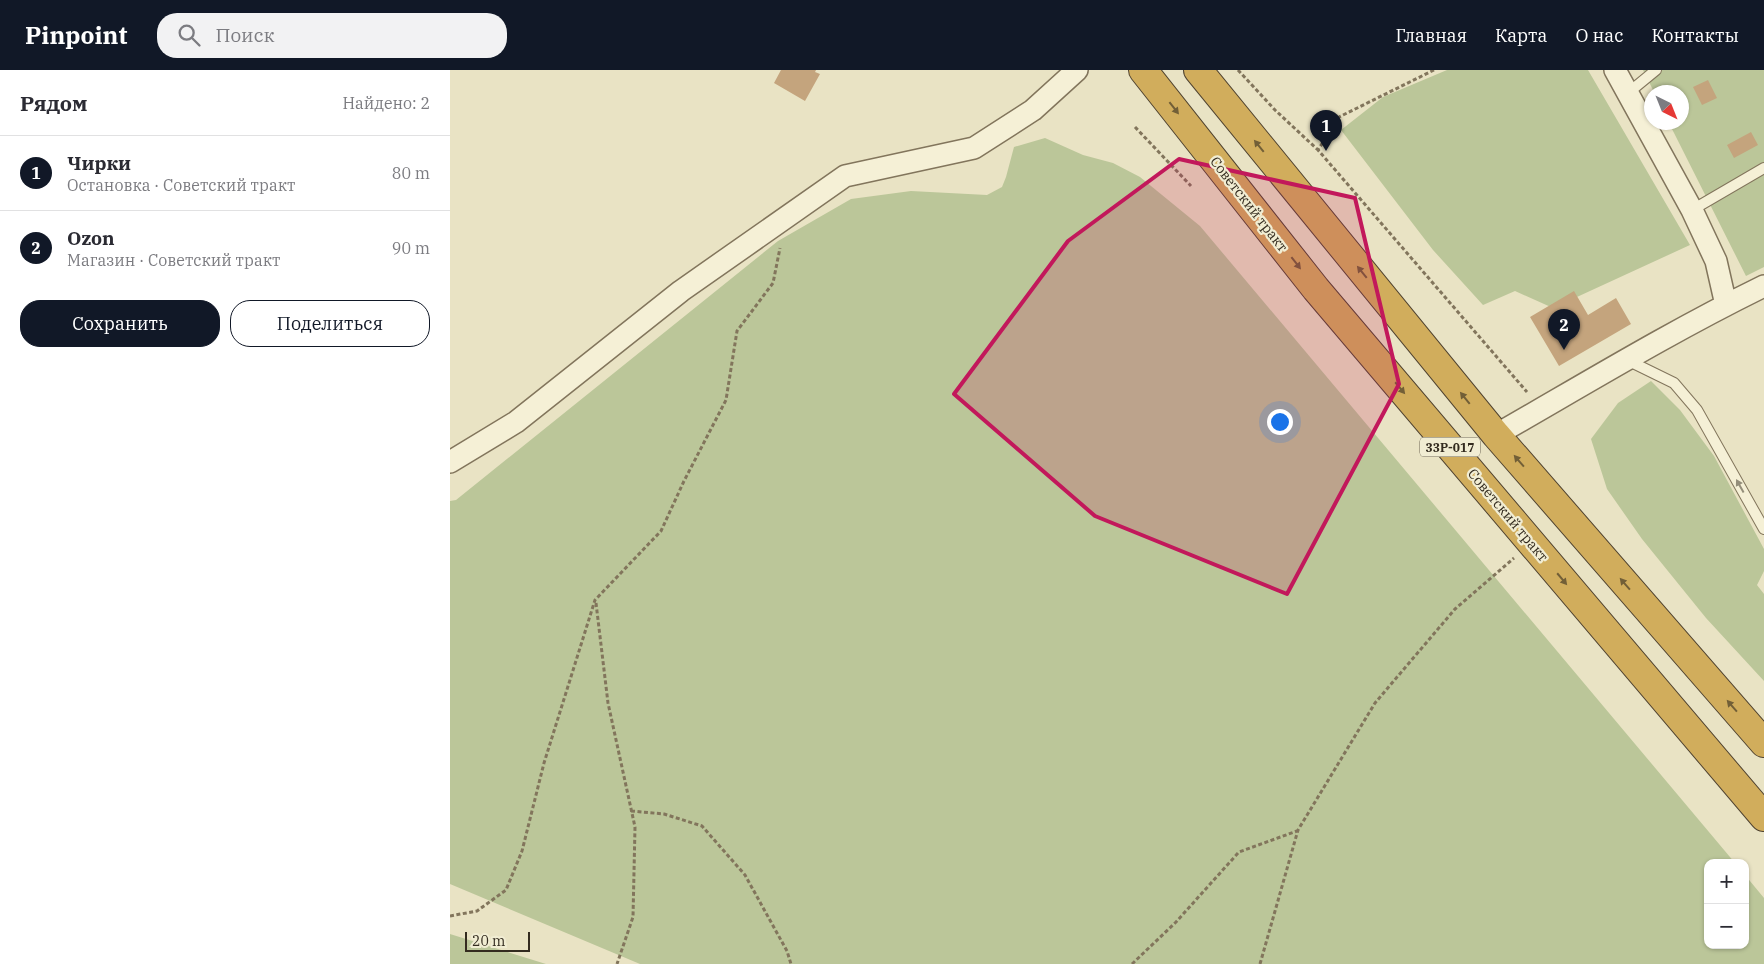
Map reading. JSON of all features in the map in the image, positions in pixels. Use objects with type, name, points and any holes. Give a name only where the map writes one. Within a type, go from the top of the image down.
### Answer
[{"type":"highway","name":"Советский тракт","points":[[1143,70],[1316,289],[1764,817]]},
{"type":"highway","name":"33Р-017","points":[[1198,70],[1496,435],[1764,743]]},
{"type":"street","points":[[450,462],[516,422],[681,291],[845,176],[974,148],[1033,110],[1077,70]]},
{"type":"street","points":[[1615,70],[1692,210],[1716,261],[1726,305]]},
{"type":"street","points":[[1496,435],[1627,360],[1764,286]]},
{"type":"lane","points":[[1628,92],[1656,70]]},
{"type":"lane","points":[[1692,210],[1764,168]]},
{"type":"lane","points":[[1627,360],[1674,383],[1697,410],[1764,529]]},
{"type":"path","points":[[1238,70],[1274,110],[1318,150],[1541,409]]},
{"type":"path","points":[[1318,150],[1339,117],[1434,70]]},
{"type":"path","points":[[1135,127],[1191,186]]},
{"type":"path","points":[[450,916],[477,911],[506,890],[522,851],[544,763],[595,600],[661,531],[684,481],[726,400],[737,331],[773,283],[786,218]]},
{"type":"path","points":[[1260,964],[1298,830],[1376,703],[1454,609],[1532,544]]},
{"type":"path","points":[[595,600],[608,703],[634,827],[633,917],[617,964]]},
{"type":"path","points":[[631,811],[664,814],[702,826],[745,875],[787,951],[791,964]]},
{"type":"path","points":[[1132,964],[1176,922],[1239,852],[1298,830]]},
{"type":"highlighted area","points":[[1179,159],[1355,198],[1399,384],[1287,594],[1095,516],[954,394],[1068,241]]},
{"type":"green space","points":[[1447,70],[1588,70],[1690,245],[1553,308],[1515,291],[1483,305],[1433,250],[1341,130],[1383,97]]},
{"type":"green space","points":[[1643,70],[1764,70],[1764,267],[1746,276],[1673,130],[1689,130],[1689,85],[1650,85]]},
{"type":"green space","points":[[1045,138],[1083,155],[1113,163],[1140,177],[1200,226],[1732,859],[1704,859],[1704,949],[1749,949],[1749,880],[1764,898],[1764,964],[640,964],[450,884],[450,501],[456,500],[778,241],[851,199],[911,191],[987,195],[1002,187],[1014,147]]},
{"type":"green space","points":[[1651,381],[1680,410],[1714,456],[1764,549],[1764,571],[1757,585],[1764,594],[1764,681],[1706,618],[1642,539],[1607,489],[1591,439],[1618,403]]},
{"type":"green space","points":[[450,934],[546,964],[450,964]]},
{"type":"building","points":[[781,70],[816,70],[815,72],[820,74],[805,101],[774,83]]},
{"type":"building","points":[[1708,80],[1717,98],[1702,105],[1693,87]]},
{"type":"building","points":[[1751,132],[1758,145],[1734,158],[1727,145]]},
{"type":"building","points":[[1574,291],[1588,315],[1616,298],[1631,324],[1559,366],[1530,317]]},
{"type":"place","name":"Чирки","points":[[1326,151]]},
{"type":"place","name":"Ozon","points":[[1564,350]]}]
